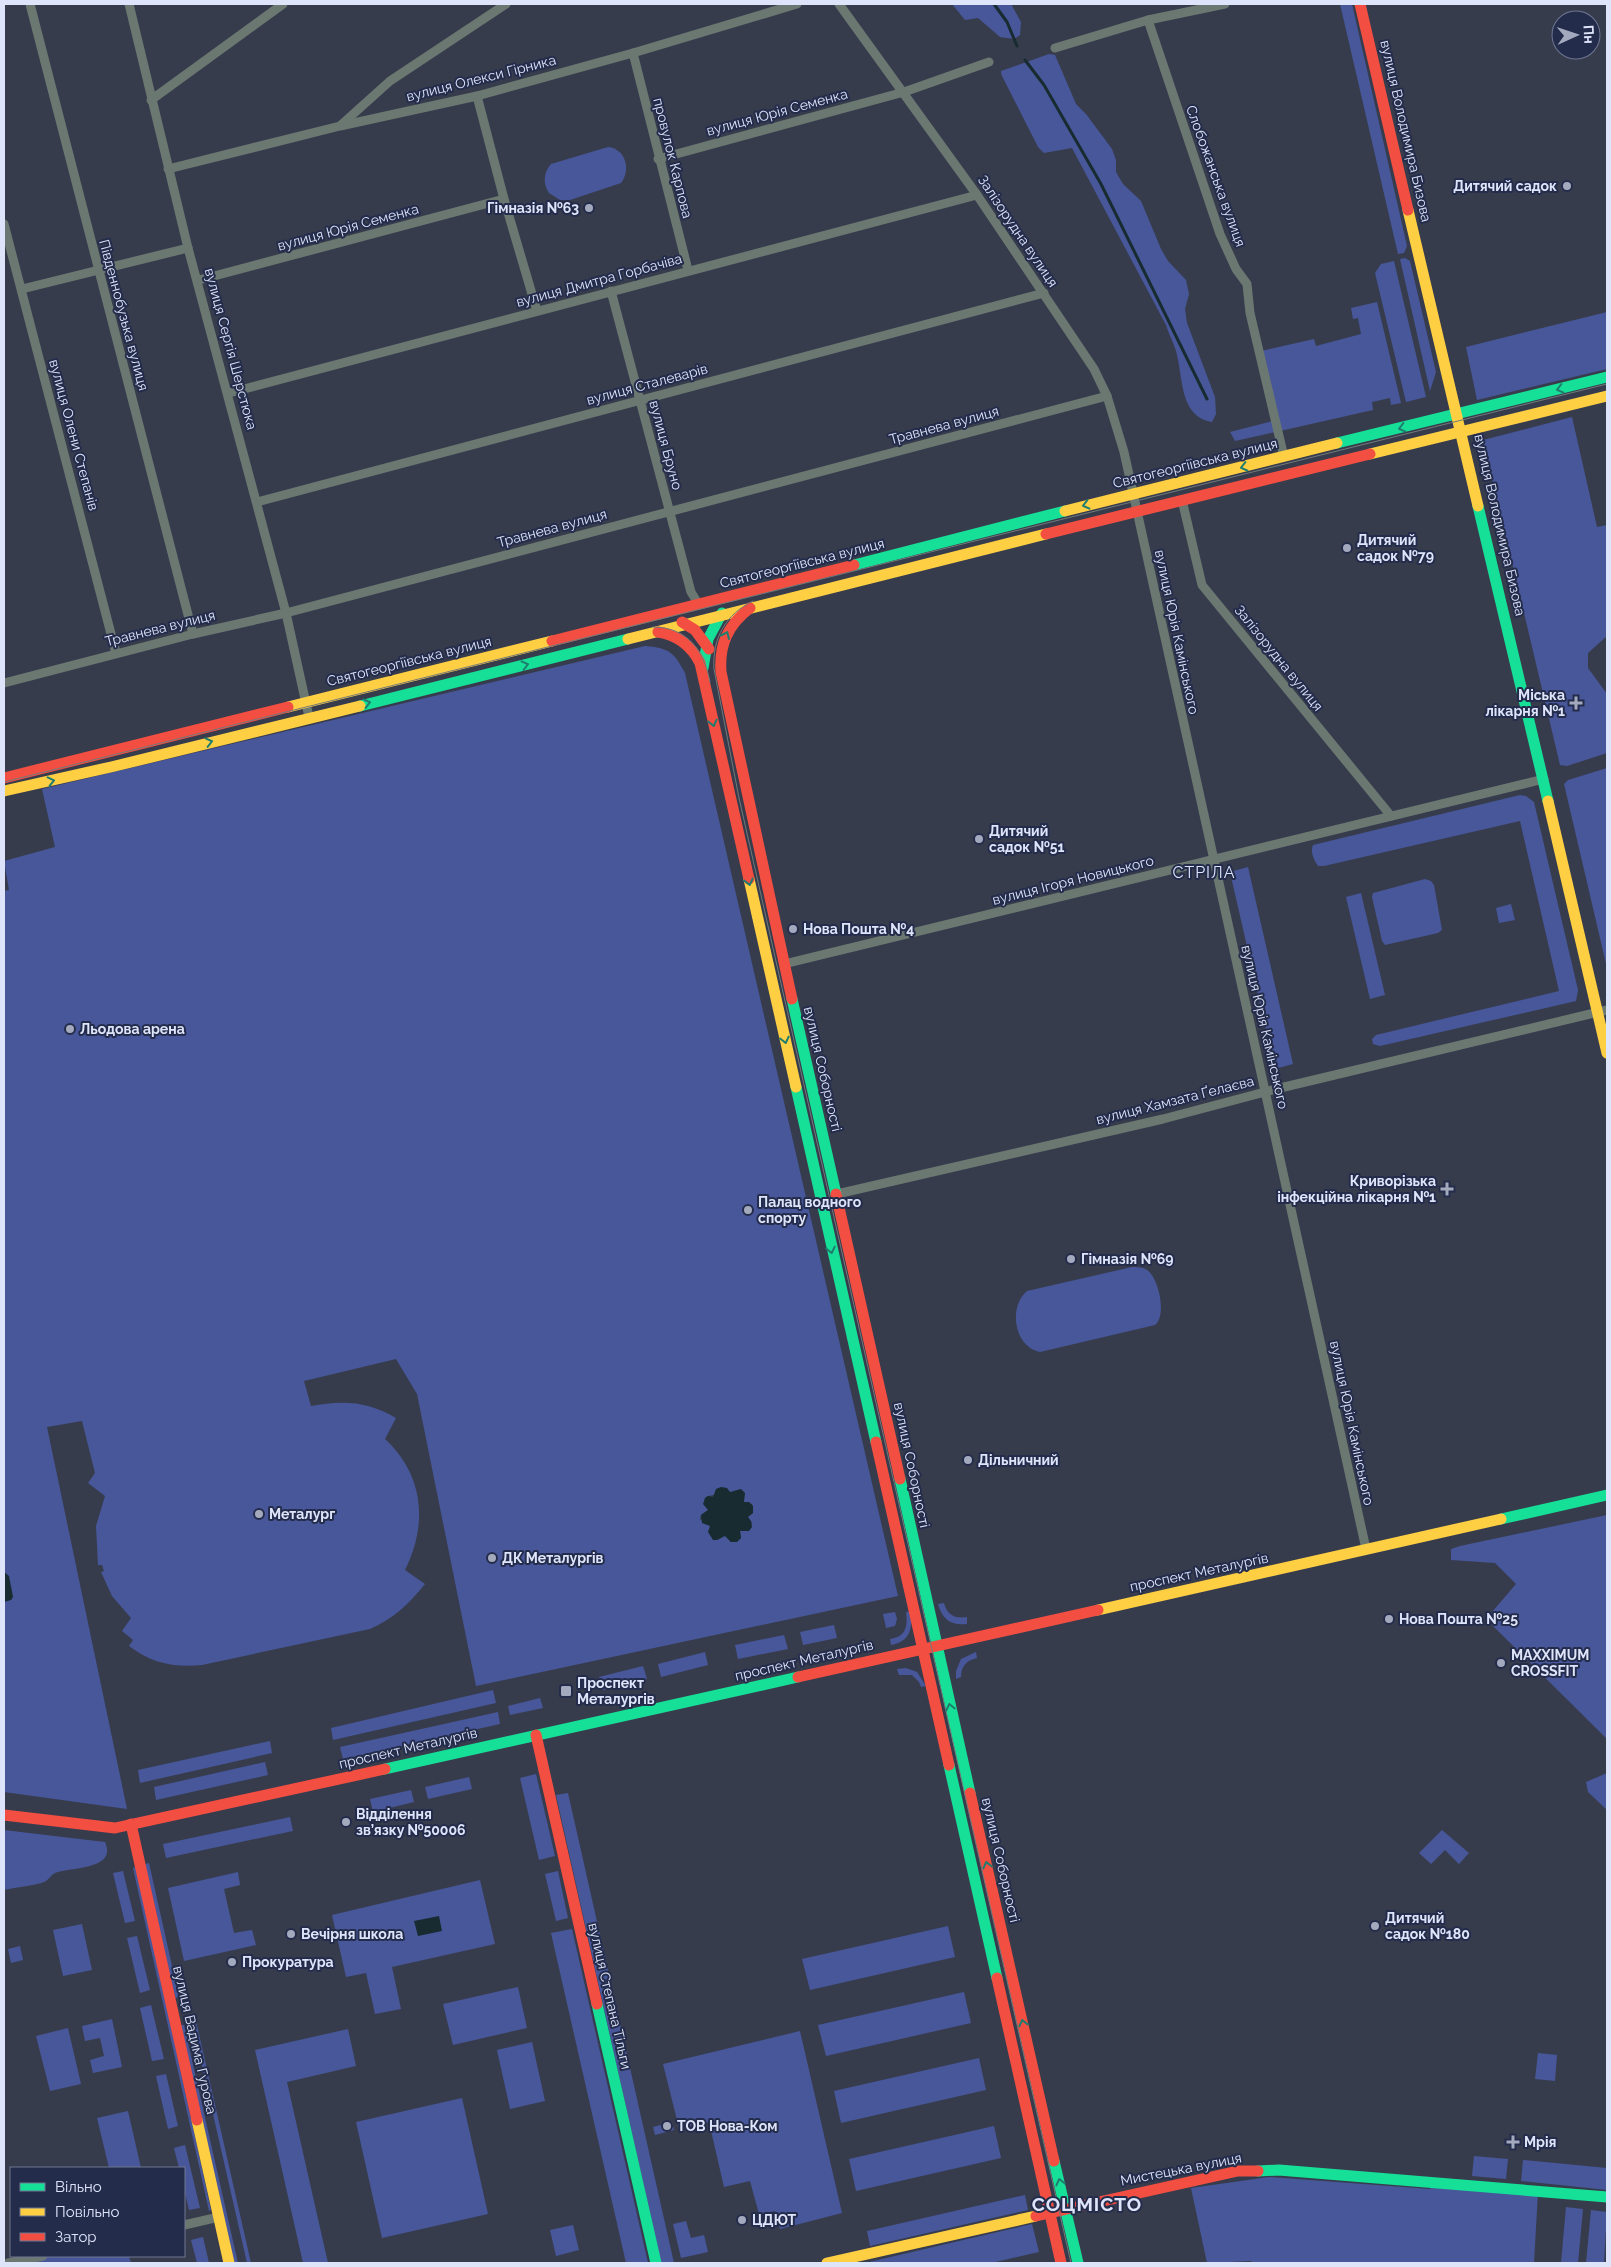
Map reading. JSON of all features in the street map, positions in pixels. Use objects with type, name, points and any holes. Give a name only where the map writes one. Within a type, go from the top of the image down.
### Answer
[{"type":"main road","name":"вулиця Володимира Бизова","points":[[1360,4],[1544,779],[1603,1011],[1607,1053]]},
{"type":"main road","name":"Святогеоргіївська вулиця","points":[[4,778],[654,616],[1133,493],[1607,377]]},
{"type":"main road","points":[[4,791],[111,767],[687,625],[1137,511],[1607,396]]},
{"type":"main road","points":[[703,676],[706,644],[719,616],[727,607],[747,592]]},
{"type":"main road","points":[[721,672],[720,649],[724,637],[735,620],[750,608]]},
{"type":"main road","points":[[654,616],[675,619],[695,630],[706,644],[721,672]]},
{"type":"main road","points":[[658,632],[672,635],[686,642],[697,657],[703,676],[1061,2263]]},
{"type":"main road","name":"вулиця Соборності","points":[[721,672],[936,1646],[1078,2263]]},
{"type":"main road","name":"проспект Металургів","points":[[4,1815],[115,1828],[922,1650],[1607,1495]]},
{"type":"main road","name":"вулиця Степана Тільги","points":[[536,1735],[656,2263]]},
{"type":"main road","name":"вулиця Вадима Гурова","points":[[131,1824],[229,2263]]},
{"type":"main road","name":"Мистецька вулиця","points":[[827,2263],[1220,2174],[1261,2169],[1607,2197]]},
{"type":"street","name":"Південнобузька вулиця","points":[[30,4],[193,634]]},
{"type":"street","name":"вулиця Сергія Шерстюка","points":[[129,4],[188,248],[199,280],[286,613],[309,717]]},
{"type":"street","points":[[152,100],[283,4]]},
{"type":"street","points":[[340,126],[390,81],[506,4]]},
{"type":"street","name":"вулиця Олекси Гірника","points":[[168,169],[340,126],[477,96],[632,53],[797,4]]},
{"type":"street","name":"Залізорудна вулиця","points":[[839,4],[977,195],[1094,369],[1107,396],[1124,452],[1133,493]]},
{"type":"street","points":[[1055,48],[1148,20],[1225,4]]},
{"type":"street","name":"Слобожанська вулиця","points":[[1148,20],[1220,234],[1236,269],[1247,284],[1250,312],[1284,457]]},
{"type":"street","name":"провулок Карпова","points":[[632,53],[688,270]]},
{"type":"street","name":"вулиця Юрія Семенка","points":[[658,159],[904,92],[989,62]]},
{"type":"street","points":[[477,96],[504,199],[537,311]]},
{"type":"street","name":"вулиця Дмитра Горбачіва","points":[[228,393],[977,195]]},
{"type":"street","name":"вулиця Юрія Семенка","points":[[199,280],[504,199]]},
{"type":"street","name":"вулиця Олени Степанів","points":[[4,224],[116,654]]},
{"type":"street","points":[[22,289],[188,248]]},
{"type":"street","name":"вулиця Бруно","points":[[611,292],[691,592],[699,604]]},
{"type":"street","name":"вулиця Сталеварів","points":[[257,502],[1044,293]]},
{"type":"street","name":"Травнева вулиця","points":[[4,683],[193,634],[286,613],[1107,396]]},
{"type":"street","name":"вулиця Юрія Камінського","points":[[1133,493],[1366,1549]]},
{"type":"street","name":"Залізорудна вулиця","points":[[1182,500],[1202,585],[1391,816]]},
{"type":"street","name":"вулиця Ігоря Новицького","points":[[784,964],[1544,779]]},
{"type":"street","name":"вулиця Хамзата Ґелаєва","points":[[837,1194],[1163,1119],[1265,1091],[1603,1011]]},
{"type":"street","points":[[185,2225],[219,2217]]},
{"type":"street","points":[[8,2263],[37,2257]]},
{"type":"shaded area","points":[[952,4],[1011,4],[1021,22],[1020,35],[1014,39],[1000,37],[978,18],[965,20]]},
{"type":"shaded area","points":[[1340,4],[1352,4],[1407,246],[1404,253],[1398,254]]},
{"type":"shaded area","points":[[1049,54],[1055,55],[1076,104],[1086,114],[1112,149],[1116,160],[1116,172],[1123,184],[1141,201],[1168,261],[1186,280],[1189,294],[1185,309],[1187,323],[1215,397],[1216,414],[1212,422],[1202,419],[1188,405],[1182,385],[1176,351],[1166,325],[1072,148],[1044,153],[1038,147],[1001,74],[1001,71]]},
{"type":"shaded area","points":[[608,147],[619,152],[625,161],[626,172],[621,183],[570,200],[560,200],[549,193],[545,178],[546,171],[551,164]]},
{"type":"shaded area","points":[[1405,258],[1410,261],[1436,372],[1430,391],[1400,259]]},
{"type":"shaded area","points":[[1394,261],[1426,397],[1406,402],[1375,273],[1381,264]]},
{"type":"shaded area","points":[[1377,302],[1401,403],[1391,405],[1390,398],[1372,402],[1373,410],[1280,431],[1261,351],[1314,339],[1316,346],[1361,334],[1358,318],[1353,319],[1351,308]]},
{"type":"shaded area","points":[[1607,312],[1607,369],[1477,400],[1466,347]]},
{"type":"shaded area","name":"Міська лікарня №1","points":[[1572,417],[1597,527],[1607,525],[1607,636],[1588,653],[1588,668],[1607,694],[1607,753],[1567,766],[1560,765],[1483,440]]},
{"type":"shaded area","points":[[1273,421],[1275,432],[1235,441],[1230,432]]},
{"type":"shaded area","points":[[645,646],[660,648],[670,652],[685,673],[898,1596],[476,1686],[417,1394],[396,1359],[304,1381],[311,1406],[355,1403],[386,1412],[396,1418],[385,1439],[408,1468],[415,1484],[418,1501],[417,1535],[405,1570],[425,1584],[400,1610],[386,1621],[370,1629],[202,1665],[173,1665],[146,1657],[137,1652],[129,1646],[133,1640],[122,1631],[131,1618],[112,1596],[101,1572],[104,1571],[102,1565],[98,1565],[96,1526],[105,1496],[88,1483],[95,1473],[82,1421],[47,1427],[127,1809],[4,1792],[4,891],[9,890],[4,861],[55,847],[42,789]],"holes":[[[730,1492],[744,1502],[752,1504],[753,1513],[747,1517],[752,1523],[747,1531],[740,1530],[741,1538],[731,1542],[725,1535],[717,1540],[713,1540],[711,1526],[700,1519],[701,1515],[708,1510],[705,1498]]]},
{"type":"shaded area","points":[[1607,768],[1607,968],[1564,784],[1568,780]]},
{"type":"shaded area","points":[[1520,795],[1526,796],[1534,802],[1578,990],[1576,1001],[1380,1046],[1373,1044],[1372,1039],[1376,1035],[1559,991],[1520,821],[1324,866],[1318,866],[1315,861],[1312,853],[1313,845]]},
{"type":"shaded area","points":[[1248,867],[1293,1064],[1275,1069],[1230,872]]},
{"type":"shaded area","points":[[1425,879],[1431,881],[1434,885],[1442,930],[1438,933],[1385,945],[1382,941],[1372,897],[1373,893]]},
{"type":"shaded area","points":[[1361,893],[1385,995],[1370,999],[1346,897]]},
{"type":"shaded area","points":[[1511,904],[1515,920],[1499,923],[1496,908]]},
{"type":"shaded area","points":[[1132,1267],[1145,1269],[1155,1281],[1161,1306],[1159,1320],[1155,1325],[1040,1352],[1031,1349],[1024,1343],[1019,1335],[1016,1316],[1017,1307],[1027,1291]]},
{"type":"shaded area","points":[[721,1487],[727,1488],[730,1492],[741,1489],[745,1493],[744,1502],[749,1502],[753,1506],[753,1513],[748,1517],[752,1527],[749,1531],[740,1531],[741,1538],[737,1542],[731,1542],[725,1536],[713,1540],[708,1532],[710,1526],[702,1523],[701,1515],[708,1510],[703,1504],[705,1498],[708,1496],[713,1497],[716,1489]]},
{"type":"shaded area","points":[[1607,1515],[1607,1739],[1486,1619],[1516,1584],[1495,1563],[1451,1560],[1451,1549]]},
{"type":"shaded area","points":[[4,1572],[9,1576],[13,1597],[11,1600],[4,1602]]},
{"type":"shaded area","points":[[944,1603],[947,1611],[952,1615],[967,1617],[967,1624],[956,1624],[948,1620],[942,1614],[938,1604]]},
{"type":"shaded area","points":[[911,1611],[909,1633],[903,1641],[891,1645],[890,1639],[900,1636],[905,1630],[907,1622],[906,1612]]},
{"type":"shaded area","points":[[895,1612],[897,1619],[895,1626],[886,1628],[883,1614]]},
{"type":"shaded area","points":[[834,1625],[837,1638],[803,1645],[800,1632]]},
{"type":"shaded area","points":[[784,1635],[788,1649],[738,1659],[735,1645]]},
{"type":"shaded area","points":[[705,1652],[708,1665],[661,1677],[658,1664]]},
{"type":"shaded area","points":[[976,1652],[977,1658],[965,1664],[961,1677],[956,1679],[956,1671],[961,1659]]},
{"type":"shaded area","points":[[643,1666],[647,1679],[603,1690],[599,1677]]},
{"type":"shaded area","points":[[906,1668],[917,1672],[926,1686],[921,1687],[912,1675],[899,1675],[897,1669]]},
{"type":"shaded area","points":[[493,1690],[496,1703],[333,1740],[331,1728]]},
{"type":"shaded area","points":[[540,1698],[543,1708],[510,1715],[508,1706]]},
{"type":"shaded area","points":[[498,1712],[500,1724],[343,1759],[340,1747]]},
{"type":"shaded area","points":[[270,1741],[272,1753],[140,1783],[138,1770]]},
{"type":"shaded area","points":[[265,1762],[268,1775],[156,1800],[154,1787]]},
{"type":"shaded area","points":[[1607,1773],[1607,1810],[1588,1792],[1586,1782]]},
{"type":"shaded area","points":[[536,1774],[555,1856],[539,1860],[520,1778]]},
{"type":"shaded area","points":[[469,1777],[472,1789],[428,1799],[425,1787]]},
{"type":"shaded area","points":[[411,1790],[414,1802],[373,1812],[370,1799]]},
{"type":"shaded area","points":[[568,1793],[674,2263],[661,2263],[556,1795]]},
{"type":"shaded area","points":[[290,1817],[293,1831],[166,1858],[163,1844]]},
{"type":"shaded area","points":[[4,1830],[105,1842],[107,1851],[105,1858],[99,1863],[55,1873],[46,1881],[38,1884],[4,1890]]},
{"type":"shaded area","points":[[1442,1830],[1469,1853],[1459,1864],[1445,1850],[1431,1864],[1419,1853]]},
{"type":"shaded area","points":[[149,1863],[179,1997],[175,1998],[145,1864]]},
{"type":"shaded area","points":[[136,1867],[211,2210],[209,2211],[133,1868]]},
{"type":"shaded area","points":[[123,1871],[135,1921],[125,1923],[113,1873]]},
{"type":"shaded area","points":[[558,1871],[568,1918],[556,1921],[545,1874]]},
{"type":"shaded area","points":[[238,1872],[240,1885],[224,1889],[234,1933],[252,1930],[256,1945],[184,1961],[168,1888]]},
{"type":"shaded area","points":[[480,1880],[495,1944],[392,1967],[401,2009],[375,2014],[366,1973],[346,1977],[332,1915]]},
{"type":"shaded area","points":[[439,1916],[442,1931],[418,1936],[414,1921]]},
{"type":"shaded area","points":[[82,1924],[92,1970],[63,1976],[53,1930]]},
{"type":"shaded area","points":[[948,1926],[955,1957],[810,1990],[802,1959]]},
{"type":"shaded area","points":[[572,1929],[648,2263],[626,2263],[551,1933]]},
{"type":"shaded area","points":[[137,1936],[150,1990],[140,1993],[127,1938]]},
{"type":"shaded area","points":[[20,1946],[23,1960],[11,1963],[8,1949]]},
{"type":"shaded area","points":[[518,1987],[527,2028],[453,2045],[443,2004]]},
{"type":"shaded area","points":[[964,1992],[971,2023],[826,2056],[818,2025]]},
{"type":"shaded area","points":[[151,2005],[164,2059],[152,2061],[140,2008]]},
{"type":"shaded area","points":[[112,2019],[122,2067],[93,2073],[90,2060],[104,2056],[100,2038],[85,2041],[82,2026]]},
{"type":"shaded area","points":[[196,2021],[251,2263],[247,2263],[192,2022]]},
{"type":"shaded area","points":[[180,2025],[184,2025],[238,2263],[234,2263]]},
{"type":"shaded area","points":[[68,2028],[81,2084],[50,2091],[36,2036]]},
{"type":"shaded area","points":[[348,2029],[356,2066],[287,2082],[328,2263],[303,2263],[255,2050]]},
{"type":"shaded area","points":[[800,2031],[842,2213],[780,2229],[775,2211],[759,2214],[750,2181],[724,2187],[709,2122],[679,2128],[663,2064]]},
{"type":"shaded area","points":[[532,2042],[545,2101],[510,2109],[497,2050]]},
{"type":"shaded area","points":[[1538,2053],[1557,2055],[1555,2081],[1535,2079]]},
{"type":"shaded area","points":[[979,2058],[986,2090],[841,2123],[834,2091]]},
{"type":"shaded area","points":[[166,2074],[178,2126],[168,2129],[156,2076]]},
{"type":"shaded area","points":[[462,2098],[488,2214],[382,2238],[356,2122]]},
{"type":"shaded area","points":[[128,2111],[141,2167],[109,2167],[97,2118]]},
{"type":"shaded area","points":[[672,2122],[674,2130],[655,2135],[653,2127]]},
{"type":"shaded area","points":[[994,2126],[1001,2158],[856,2191],[849,2159]]},
{"type":"shaded area","points":[[185,2145],[200,2208],[189,2210],[185,2193],[185,2167],[179,2167],[174,2148]]},
{"type":"shaded area","points":[[1474,2156],[1508,2159],[1506,2179],[1472,2176]]},
{"type":"shaded area","points":[[1523,2160],[1607,2168],[1607,2190],[1521,2181]]},
{"type":"shaded area","points":[[1269,2177],[1430,2189],[1431,2183],[1538,2192],[1534,2263],[1252,2263],[1251,2261],[1207,2263],[1191,2188]]},
{"type":"shaded area","points":[[1025,2195],[1028,2210],[870,2246],[867,2231]]},
{"type":"shaded area","points":[[1566,2207],[1583,2209],[1578,2263],[1561,2263]]},
{"type":"shaded area","points":[[1591,2210],[1607,2212],[1604,2263],[1586,2263]]},
{"type":"shaded area","points":[[686,2221],[691,2238],[704,2235],[708,2252],[681,2258],[673,2224]]},
{"type":"shaded area","points":[[1032,2224],[1039,2252],[991,2263],[865,2263]]},
{"type":"shaded area","points":[[573,2225],[579,2250],[556,2256],[550,2230]]},
{"type":"shaded area","points":[[203,2237],[209,2263],[197,2263],[191,2240]]},
{"type":"shaded area","points":[[38,2257],[129,2257],[131,2263],[8,2263]]},
{"type":"waterway","points":[[994,4],[1007,22],[1017,46]]},
{"type":"waterway","points":[[1025,60],[1044,85],[1101,184],[1207,399]]},
{"type":"tram line","points":[[4,782],[1607,384]]},
{"type":"tram line","points":[[753,601],[735,613],[723,628],[715,647],[714,669],[739,798],[1071,2263]]},
{"type":"tram line","points":[[653,627],[675,631],[692,642],[703,660],[710,682]]},
{"type":"traffic: fast","points":[[1337,443],[1607,377]]},
{"type":"traffic: fast","points":[[1478,506],[1548,801]]},
{"type":"traffic: fast","points":[[854,565],[1065,511]]},
{"type":"traffic: fast","points":[[703,668],[708,639],[722,613]]},
{"type":"traffic: fast","points":[[360,706],[628,639]]},
{"type":"traffic: fast","points":[[792,999],[836,1194]]},
{"type":"traffic: fast","points":[[796,1087],[876,1442]]},
{"type":"traffic: fast","points":[[900,1479],[970,1793]]},
{"type":"traffic: fast","points":[[1501,1519],[1607,1495]]},
{"type":"traffic: fast","points":[[385,1769],[798,1677]]},
{"type":"traffic: fast","points":[[949,1765],[997,1978]]},
{"type":"traffic: fast","points":[[597,2004],[656,2263]]},
{"type":"traffic: fast","points":[[1054,2161],[1078,2263]]},
{"type":"traffic: fast","points":[[1258,2171],[1279,2170],[1607,2197]]},
{"type":"traffic: slow","points":[[1408,210],[1478,506]]},
{"type":"traffic: slow","points":[[1370,454],[1607,396]]},
{"type":"traffic: slow","points":[[1065,511],[1337,443]]},
{"type":"traffic: slow","points":[[628,639],[1046,534]]},
{"type":"traffic: slow","points":[[288,707],[552,641]]},
{"type":"traffic: slow","points":[[4,791],[111,767],[360,706]]},
{"type":"traffic: slow","points":[[1548,801],[1607,1053]]},
{"type":"traffic: slow","points":[[749,879],[796,1087]]},
{"type":"traffic: slow","points":[[1098,1610],[1501,1519]]},
{"type":"traffic: slow","points":[[197,2120],[229,2263]]},
{"type":"traffic: slow","points":[[827,2263],[1036,2216]]},
{"type":"traffic: jam","points":[[1360,4],[1408,210]]},
{"type":"traffic: jam","points":[[1046,534],[1370,454]]},
{"type":"traffic: jam","points":[[552,641],[854,565]]},
{"type":"traffic: jam","points":[[750,608],[742,614],[726,636],[723,644],[721,672],[792,999]]},
{"type":"traffic: jam","points":[[682,622],[695,630],[709,649]]},
{"type":"traffic: jam","points":[[658,632],[678,638],[688,646],[700,663],[749,879]]},
{"type":"traffic: jam","points":[[4,778],[288,707]]},
{"type":"traffic: jam","points":[[836,1194],[900,1479]]},
{"type":"traffic: jam","points":[[876,1442],[949,1765]]},
{"type":"traffic: jam","points":[[798,1677],[1098,1610]]},
{"type":"traffic: jam","points":[[536,1735],[597,2004]]},
{"type":"traffic: jam","points":[[4,1815],[115,1828],[385,1769]]},
{"type":"traffic: jam","points":[[970,1793],[1054,2161]]},
{"type":"traffic: jam","points":[[131,1824],[197,2120]]},
{"type":"traffic: jam","points":[[997,1978],[1061,2263]]},
{"type":"traffic: jam","points":[[1036,2216],[1238,2171],[1258,2171]]},
{"type":"place","name":"Дитячий садок","points":[[1567,186]]},
{"type":"place","name":"Гімназія №63","points":[[589,208]]},
{"type":"place","name":"Дитячий садок №79","points":[[1347,548]]},
{"type":"place","name":"Міська лікарня №1","points":[[1576,703]]},
{"type":"place","name":"Дитячий садок №51","points":[[979,839]]},
{"type":"place","name":"Нова Пошта №4","points":[[793,929]]},
{"type":"place","name":"Льодова арена","points":[[70,1029]]},
{"type":"place","name":"Криворізька інфекційна лікарня №1","points":[[1447,1189]]},
{"type":"place","name":"Палац водного спорту","points":[[748,1210]]},
{"type":"place","name":"Гімназія №69","points":[[1071,1259]]},
{"type":"place","name":"Дільничний","points":[[968,1460]]},
{"type":"place","name":"Металург","points":[[259,1514]]},
{"type":"place","name":"ДК Металургів","points":[[492,1558]]},
{"type":"place","name":"Нова Пошта №25","points":[[1389,1619]]},
{"type":"place","name":"MAXXIMUM CROSSFIT","points":[[1501,1663]]},
{"type":"place","name":"Проспект Металургів","points":[[566,1691]]},
{"type":"place","name":"Відділення зв’язку №50006","points":[[346,1822]]},
{"type":"place","name":"Дитячий садок №180","points":[[1375,1926]]},
{"type":"place","name":"Вечірня школа","points":[[291,1934]]},
{"type":"place","name":"Прокуратура","points":[[232,1962]]},
{"type":"place","name":"ТОВ Нова-Ком","points":[[667,2126]]},
{"type":"place","name":"Мрія","points":[[1513,2142]]},
{"type":"place","name":"ЦДЮТ","points":[[742,2220]]},
{"type":"district","name":"СТРІЛА","points":[[1204,872]]},
{"type":"district","name":"СОЦМІСТО","points":[[1087,2204]]}]
